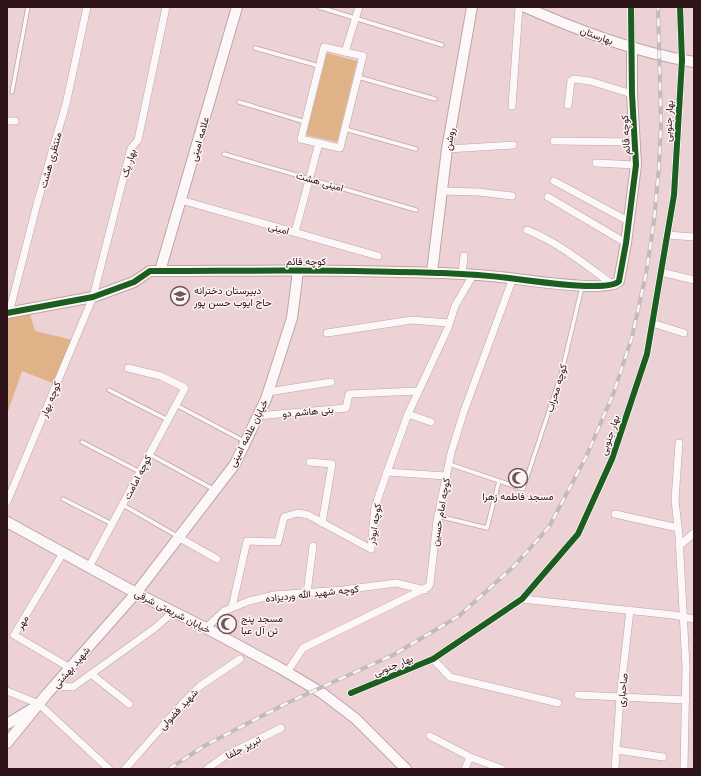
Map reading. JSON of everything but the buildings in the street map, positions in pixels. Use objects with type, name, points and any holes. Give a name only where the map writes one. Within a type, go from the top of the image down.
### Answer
[{"type":"street","name":"منتظری هشت","points":[[8,313],[66,104],[87,7]]},
{"type":"street","name":"بهار یک","points":[[93,297],[131,148],[138,140],[166,7]]},
{"type":"street","name":"علامه امینی","points":[[160,271],[237,7]]},
{"type":"street","points":[[345,52],[359,7]]},
{"type":"street","name":"روشن","points":[[432,272],[447,149],[472,7]]},
{"type":"street","points":[[512,106],[519,7]]},
{"type":"street","name":"بهارستان","points":[[525,7],[564,24],[632,48],[694,62]]},
{"type":"street","points":[[631,7],[632,48]]},
{"type":"street","name":"بهار جنوبی","points":[[351,693],[433,659],[522,599],[578,534],[612,459],[647,354],[674,195],[682,60],[680,7]]},
{"type":"street","points":[[324,47],[345,52],[363,56],[340,148],[301,139],[324,47]]},
{"type":"street","name":"کوچه قائم","points":[[8,313],[93,297],[134,282],[150,271],[432,272],[513,278],[582,286],[616,284],[619,281],[626,243],[636,165],[636,142],[632,94],[632,48]]},
{"type":"street","points":[[568,105],[571,81],[574,79],[590,81],[632,94]]},
{"type":"street","points":[[7,121],[15,121]]},
{"type":"street","points":[[554,141],[636,142]]},
{"type":"street","points":[[295,232],[319,143]]},
{"type":"street","points":[[447,149],[513,145]]},
{"type":"street","points":[[596,163],[636,165]]},
{"type":"street","points":[[554,182],[628,221]]},
{"type":"street","points":[[442,191],[478,192],[512,196]]},
{"type":"street","points":[[548,197],[626,243]]},
{"type":"street","name":"امینی","points":[[181,200],[378,256]]},
{"type":"street","points":[[527,230],[544,236],[613,285]]},
{"type":"street","points":[[667,235],[694,237]]},
{"type":"street","points":[[462,274],[464,256]]},
{"type":"street","name":"خیابان علامه امینی","points":[[136,593],[234,464],[258,416],[268,392],[292,318],[298,271]]},
{"type":"street","points":[[661,272],[694,280]]},
{"type":"street","name":"کوچه ابوذر","points":[[232,607],[247,542],[278,542],[284,517],[298,513],[308,515],[371,549],[375,508],[408,414],[449,323],[455,306],[473,275]]},
{"type":"street","name":"کوچه امام حسین","points":[[425,590],[430,584],[438,516],[449,464],[464,411],[513,278]]},
{"type":"street","name":"کوچه بهار","points":[[7,502],[93,297]]},
{"type":"street","points":[[327,333],[412,320],[449,323]]},
{"type":"street","points":[[652,323],[684,333]]},
{"type":"street","name":"کوچه امامت","points":[[89,567],[185,388],[161,376],[128,368]]},
{"type":"street","points":[[268,392],[331,382]]},
{"type":"street","name":"بنی هاشم دو","points":[[258,416],[346,408],[349,394],[418,391]]},
{"type":"street","points":[[408,414],[431,422]]},
{"type":"street","points":[[679,443],[675,500],[686,667],[684,769]]},
{"type":"street","points":[[310,462],[332,464],[322,523]]},
{"type":"street","points":[[387,472],[446,476]]},
{"type":"street","points":[[615,514],[678,528]]},
{"type":"street","name":"خیابان شریعتی شرقی","points":[[7,522],[136,593],[206,628],[287,672],[322,693],[356,718],[406,769]]},
{"type":"street","points":[[679,546],[694,533]]},
{"type":"street","points":[[178,538],[217,559]]},
{"type":"street","points":[[307,593],[313,546]]},
{"type":"street","name":"مهر","points":[[63,553],[14,635],[70,668]]},
{"type":"street","name":"کوچه شهید الله وردیزاده","points":[[206,628],[224,610],[248,601],[274,595],[343,590],[396,583],[425,590]]},
{"type":"street","points":[[287,672],[303,648],[425,590]]},
{"type":"street","name":"شهید بهشتی","points":[[7,744],[54,686],[136,593]]},
{"type":"street","points":[[522,599],[673,614],[682,618],[694,619]]},
{"type":"street","name":"صاحباری","points":[[615,769],[620,698],[630,610]]},
{"type":"street","points":[[54,686],[73,688],[155,628],[173,612]]},
{"type":"street","name":"شهید فضولی","points":[[124,769],[200,686],[240,659]]},
{"type":"street","points":[[433,659],[450,677],[558,703]]},
{"type":"street","points":[[92,674],[129,704]]},
{"type":"street","points":[[7,691],[38,705],[109,769]]},
{"type":"street","points":[[578,695],[686,700]]},
{"type":"street","points":[[7,724],[38,705]]},
{"type":"street","name":"تبریز جلفا","points":[[207,769],[226,756],[281,728]]},
{"type":"street","points":[[430,736],[470,757],[502,769]]},
{"type":"street","points":[[617,750],[663,757]]},
{"type":"street","points":[[465,769],[470,757]]},
{"type":"lane","points":[[12,92],[28,7]]},
{"type":"lane","points":[[319,7],[442,45]]},
{"type":"lane","points":[[255,48],[319,66]]},
{"type":"lane","points":[[358,77],[435,99]]},
{"type":"lane","points":[[239,102],[305,122]]},
{"type":"lane","points":[[345,129],[416,149]]},
{"type":"lane","name":"امینی هشت","points":[[224,154],[416,210]]},
{"type":"lane","name":"کوچه محراب","points":[[499,481],[523,489],[561,375],[582,286]]},
{"type":"lane","points":[[109,390],[168,420]]},
{"type":"lane","points":[[176,405],[245,442]]},
{"type":"lane","points":[[82,442],[140,472]]},
{"type":"lane","points":[[150,454],[215,490]]},
{"type":"lane","points":[[438,516],[487,528],[499,481],[449,464]]},
{"type":"lane","points":[[63,499],[112,524]]},
{"type":"lane","points":[[123,504],[178,538]]},
{"type":"shaded area","points":[[327,53],[357,61],[337,142],[306,135]]},
{"type":"shaded area","points":[[30,314],[35,331],[73,340],[55,384],[22,371],[7,414],[7,318]]},
{"type":"railway","points":[[169,769],[204,746],[287,703],[393,655],[459,616],[514,566],[549,527],[586,457],[614,392],[632,337],[646,274],[654,221],[661,124],[658,7]]},
{"type":"cycle path","points":[[7,313],[93,297],[134,282],[150,271],[329,271],[432,273],[490,276],[585,286],[600,286],[619,281],[626,243],[636,165],[632,94],[631,7]]},
{"type":"cycle path","points":[[351,693],[433,659],[522,599],[578,534],[612,459],[647,354],[674,195],[682,60],[680,7]]},
{"type":"place","name":"دبیرستان دخترانه حاج ایوب حسن پور","points":[[180,296]]},
{"type":"place","name":"مسجد فاطمه زهرا","points":[[518,478]]},
{"type":"place","name":"مسجد پنج تن آل عبا","points":[[227,624]]}]
